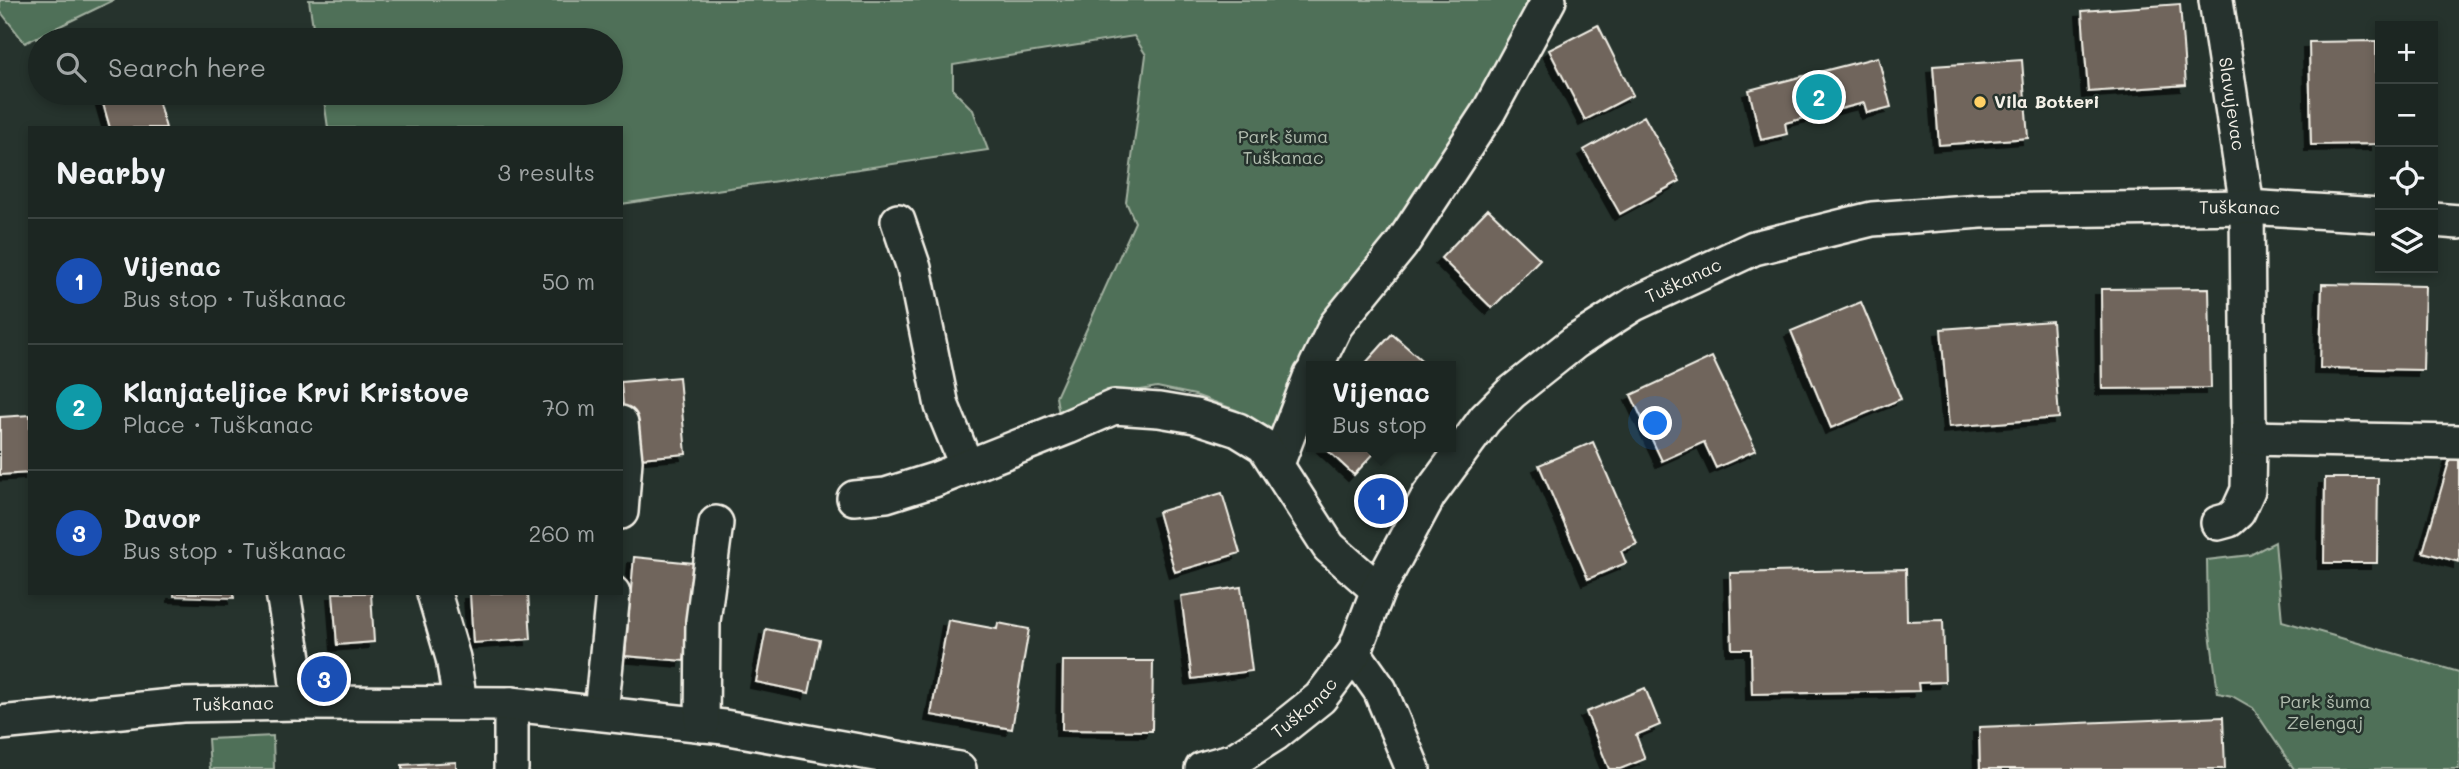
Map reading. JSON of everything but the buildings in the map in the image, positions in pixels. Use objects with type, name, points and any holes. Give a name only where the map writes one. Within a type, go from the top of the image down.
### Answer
[{"type":"street","points":[[1318,361],[1336,325],[1401,245],[1489,111],[1549,0]]},
{"type":"street","name":"Slavujevac","points":[[2216,0],[2247,207],[2249,438],[2248,490],[2238,512],[2229,520],[2218,523]]},
{"type":"street","name":"Tuškanac","points":[[1202,769],[1234,760],[1275,734],[1320,698],[1354,653],[1378,590],[1429,495],[1485,419],[1511,393],[1575,342],[1634,304],[1755,248],[1872,219],[1980,211],[2247,207],[2375,215]]},
{"type":"street","points":[[2438,220],[2459,222]]},
{"type":"street","points":[[898,221],[914,268],[942,407],[967,467]]},
{"type":"street","points":[[1277,464],[1306,388]]},
{"type":"street","points":[[853,498],[886,495],[967,467],[1114,407],[1195,416],[1238,430],[1264,446],[1329,547],[1378,590]]},
{"type":"street","points":[[2249,438],[2459,442]]},
{"type":"street","points":[[623,442],[623,486]]},
{"type":"street","points":[[702,725],[703,621],[716,523]]},
{"type":"street","points":[[283,595],[299,703]]},
{"type":"street","points":[[435,595],[453,658],[460,702]]},
{"type":"street","points":[[601,713],[614,595]]},
{"type":"street","points":[[1354,653],[1380,690],[1413,769]]},
{"type":"street","name":"Tuškanac","points":[[0,723],[182,705],[460,702],[511,704],[702,725],[803,756],[959,769]]},
{"type":"street","points":[[511,704],[511,769]]},
{"type":"green space","points":[[0,0],[114,0],[56,28],[28,28],[28,42],[25,43],[0,11]]},
{"type":"green space","name":"Park šuma Tuškanac","points":[[309,0],[1538,0],[1316,361],[1306,361],[1306,376],[1273,430],[1236,410],[1195,395],[1157,387],[1102,397],[1060,420],[1056,397],[1135,222],[1126,202],[1146,55],[1134,36],[953,65],[953,90],[973,110],[988,150],[623,204],[623,126],[328,126],[325,105],[623,105],[623,28],[313,28]]},
{"type":"green space","name":"Park šuma Zelengaj","points":[[2275,542],[2282,621],[2459,672],[2459,769],[2294,769],[2253,708],[2232,696],[2218,693],[2208,618],[2207,560],[2250,555]]},
{"type":"green space","points":[[273,736],[274,769],[210,769],[208,739]]},
{"type":"place","name":"Klanjateljice Krvi Kristove","points":[[1819,97]]},
{"type":"place","name":"Vila Botteri","points":[[1980,102]]},
{"type":"place","name":"Vijenac","points":[[1381,501]]},
{"type":"place","name":"Davor","points":[[324,679]]}]
